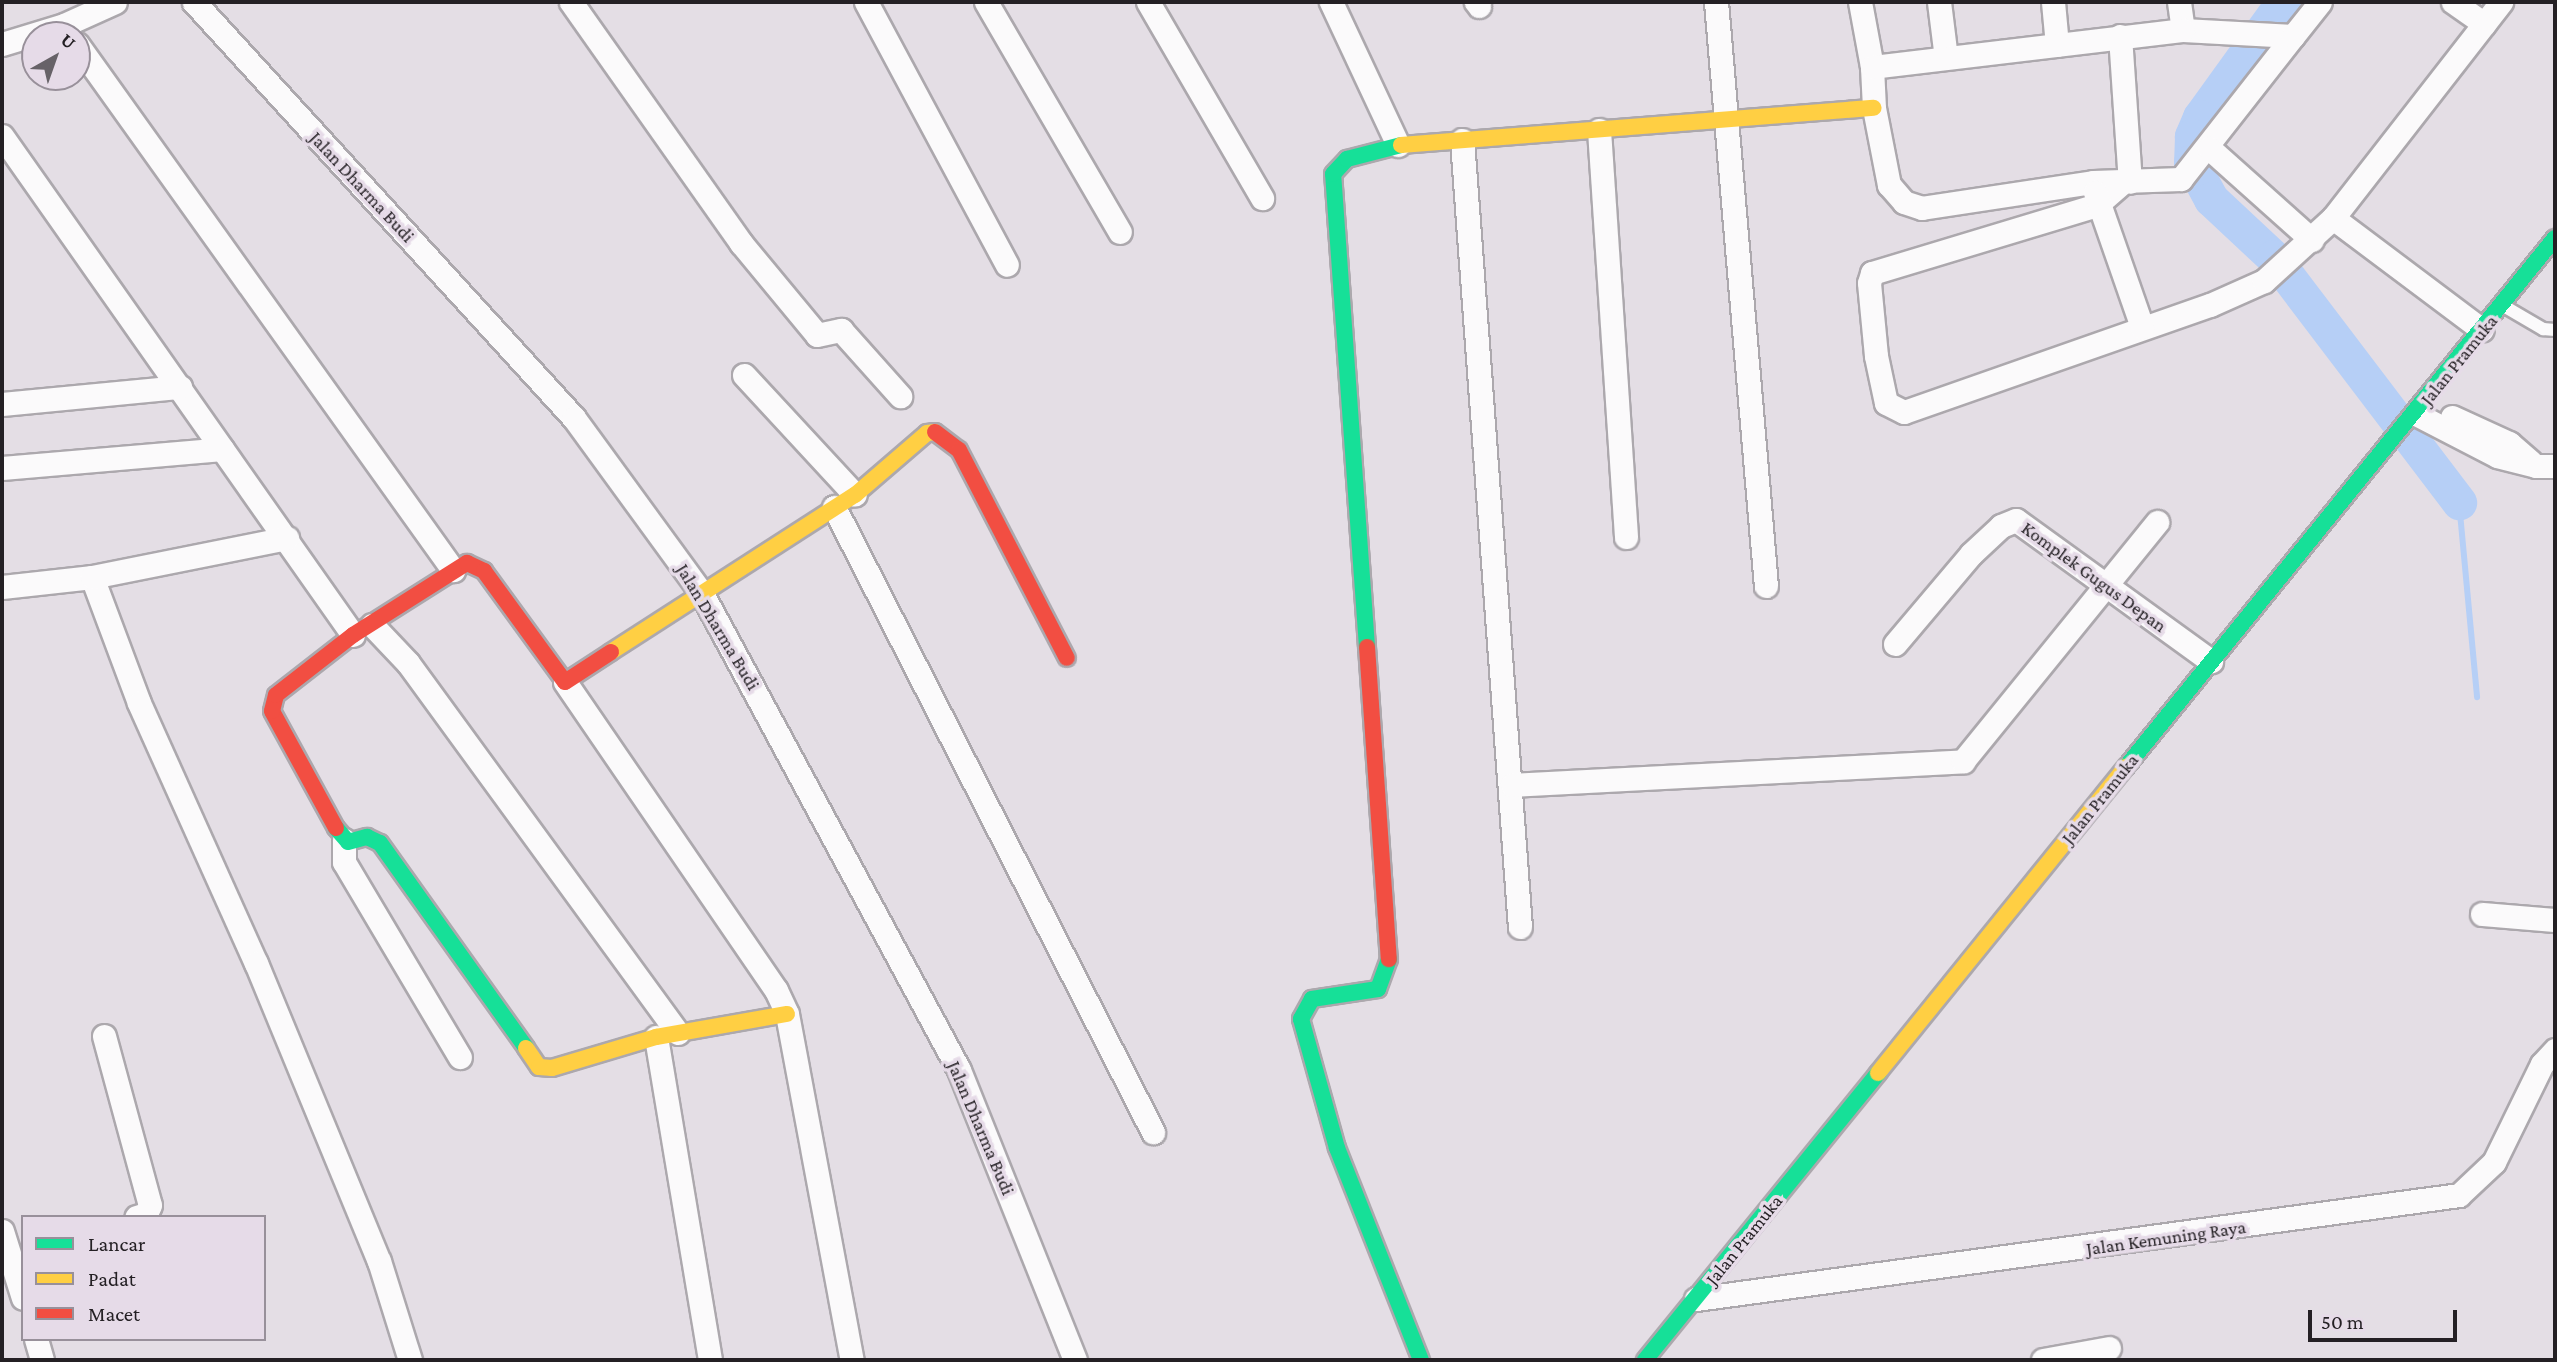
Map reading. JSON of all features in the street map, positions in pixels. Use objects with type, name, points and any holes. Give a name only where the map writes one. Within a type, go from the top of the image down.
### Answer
[{"type":"street","points":[[89,21],[115,2]]},
{"type":"street","name":"Jalan Dharma Budi","points":[[194,2],[575,418],[701,592],[959,1070],[1074,1360]]},
{"type":"street","points":[[571,2],[741,243],[817,335],[841,330],[900,396]]},
{"type":"street","points":[[866,2],[1007,265]]},
{"type":"street","points":[[986,2],[1120,232]]},
{"type":"street","points":[[1148,2],[1262,198]]},
{"type":"street","points":[[1331,2],[1398,145]]},
{"type":"street","points":[[1716,2],[1766,586]]},
{"type":"street","points":[[1860,2],[1872,67],[1874,108],[1889,185],[1912,206],[2093,182],[2168,182],[2199,161],[2273,34],[2320,2]]},
{"type":"street","points":[[1939,2],[1946,58]]},
{"type":"street","points":[[2053,2],[2057,45]]},
{"type":"street","points":[[2179,2],[2183,30]]},
{"type":"street","points":[[2453,2],[2483,24]]},
{"type":"street","points":[[2126,182],[2098,205],[1872,273],[1869,283],[1881,392],[1886,403],[1904,412],[2264,281],[2295,256],[2333,218],[2501,2]]},
{"type":"street","points":[[1872,67],[2183,30],[2273,34]]},
{"type":"street","points":[[2120,36],[2126,182]]},
{"type":"street","points":[[2,44],[21,41]]},
{"type":"street","points":[[91,64],[453,570]]},
{"type":"street","points":[[1421,1360],[1336,1148],[1301,1019],[1312,999],[1378,989],[1390,967],[1331,181],[1347,159],[1398,145],[1726,124],[1874,108]]},
{"type":"street","points":[[1599,131],[1626,537]]},
{"type":"street","points":[[2,136],[287,538],[363,630],[408,663],[667,1035],[710,1360]]},
{"type":"street","points":[[1462,140],[1512,785],[1520,927]]},
{"type":"street","points":[[2199,161],[2312,240]]},
{"type":"street","points":[[2093,182],[2098,205],[2142,327]]},
{"type":"street","points":[[2333,218],[2482,330]]},
{"type":"street","name":"Jalan Pramuka","points":[[1645,1360],[2211,661],[2417,412],[2555,238]]},
{"type":"street","points":[[744,375],[855,495]]},
{"type":"street","points":[[2,404],[180,387]]},
{"type":"street","points":[[2417,412],[2497,456],[2545,466]]},
{"type":"street","points":[[565,682],[855,495],[927,433],[947,436],[959,450],[1067,658]]},
{"type":"street","points":[[2,468],[222,449]]},
{"type":"street","points":[[834,507],[1153,1132]]},
{"type":"street","name":"Komplek Gugus Depan","points":[[1895,644],[1971,554],[2010,521],[2024,524],[2104,586],[2211,661]]},
{"type":"street","points":[[1512,785],[1963,761],[2157,522]]},
{"type":"street","points":[[2,587],[92,578],[287,538]]},
{"type":"street","points":[[460,1058],[344,862],[344,840],[272,704],[283,689],[363,630],[467,563],[484,571],[565,682],[776,990],[787,1014],[852,1360]]},
{"type":"street","points":[[92,578],[139,704],[256,963],[379,1261],[410,1360]]},
{"type":"street","points":[[344,840],[371,837],[380,843],[539,1067],[552,1068],[667,1035],[787,1014]]},
{"type":"street","points":[[2483,914],[2555,920]]},
{"type":"street","points":[[104,1036],[143,1214]]},
{"type":"street","name":"Jalan Kemuning Raya","points":[[1696,1298],[2459,1195],[2494,1162],[2542,1064],[2555,1050]]},
{"type":"street","points":[[8,1242],[21,1290]]},
{"type":"street","points":[[37,1341],[42,1360]]},
{"type":"street","points":[[2043,1360],[2109,1348]]},
{"type":"lane","points":[[2502,305],[2543,329],[2555,330]]},
{"type":"waterway","points":[[2283,2],[2200,117],[2192,136],[2191,162],[2211,199],[2273,257],[2459,502]]},
{"type":"waterway","points":[[2459,502],[2477,697]]},
{"type":"traffic: fast","points":[[1367,647],[1333,174],[1347,159],[1401,145]]},
{"type":"traffic: fast","points":[[2126,767],[2555,238]]},
{"type":"traffic: fast","points":[[336,828],[348,842],[367,837],[380,843],[526,1048]]},
{"type":"traffic: fast","points":[[1389,959],[1378,989],[1312,999],[1301,1019],[1337,1148],[1421,1360]]},
{"type":"traffic: fast","points":[[1645,1360],[1878,1073]]},
{"type":"traffic: slow","points":[[1401,145],[1874,108]]},
{"type":"traffic: slow","points":[[611,652],[855,495],[927,433],[935,432]]},
{"type":"traffic: slow","points":[[1878,1073],[2126,767]]},
{"type":"traffic: slow","points":[[526,1048],[539,1067],[552,1068],[656,1037],[787,1014]]},
{"type":"traffic: jam","points":[[935,432],[959,450],[1067,658]]},
{"type":"traffic: jam","points":[[336,828],[272,711],[276,695],[353,635],[467,563],[484,571],[565,682],[611,652]]},
{"type":"traffic: jam","points":[[1367,647],[1389,959]]}]
